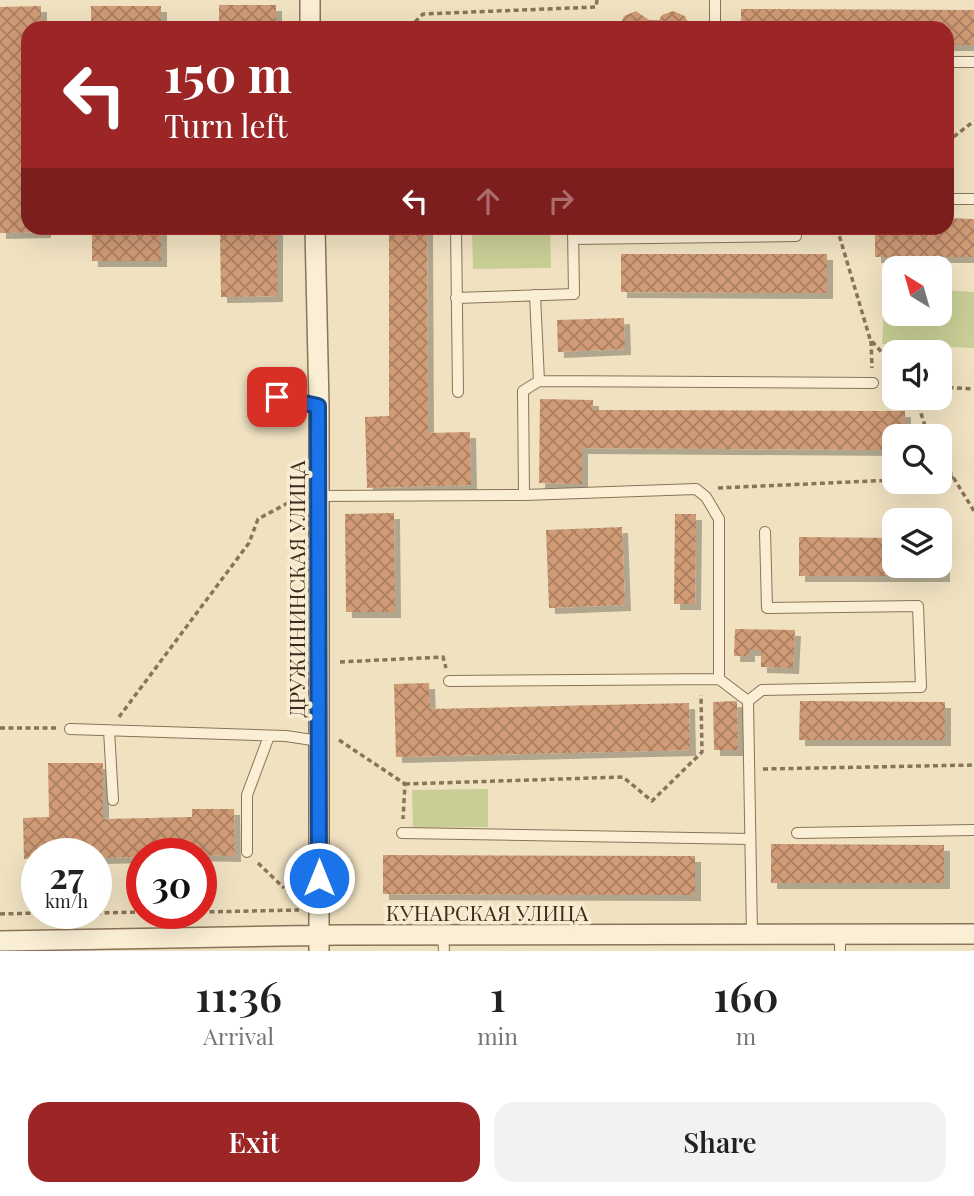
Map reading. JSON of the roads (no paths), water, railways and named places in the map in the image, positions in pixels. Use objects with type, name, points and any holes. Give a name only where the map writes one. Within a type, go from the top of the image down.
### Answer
[{"type":"street","points":[[310,0],[310,21]]},
{"type":"street","name":"ДРУЖИНИНСКАЯ УЛИЦА","points":[[315,235],[319,496],[327,739],[319,943]]},
{"type":"street","name":"КУНАРСКАЯ УЛИЦА","points":[[0,941],[106,945],[444,943],[752,935],[840,943],[967,940]]},
{"type":"lane","points":[[715,0],[715,21]]},
{"type":"lane","points":[[954,62],[974,62]]},
{"type":"lane","points":[[954,199],[974,199]]},
{"type":"lane","points":[[456,235],[458,392]]},
{"type":"lane","points":[[457,298],[574,294],[573,235]]},
{"type":"lane","points":[[722,235],[796,236]]},
{"type":"lane","points":[[535,295],[539,381]]},
{"type":"lane","points":[[524,495],[523,391],[539,381],[873,383]]},
{"type":"lane","points":[[277,397],[318,406]]},
{"type":"lane","points":[[319,496],[524,495],[696,489],[706,497],[719,519],[719,679]]},
{"type":"lane","points":[[748,701],[762,690],[921,687],[918,606],[766,608],[765,532]]},
{"type":"lane","points":[[449,681],[719,679],[748,701]]},
{"type":"lane","points":[[748,701],[752,935]]},
{"type":"lane","points":[[70,729],[327,739]]},
{"type":"lane","points":[[109,730],[113,800]]},
{"type":"lane","points":[[247,852],[247,795],[269,736]]},
{"type":"lane","points":[[797,833],[974,830]]},
{"type":"lane","points":[[402,833],[750,839]]}]
